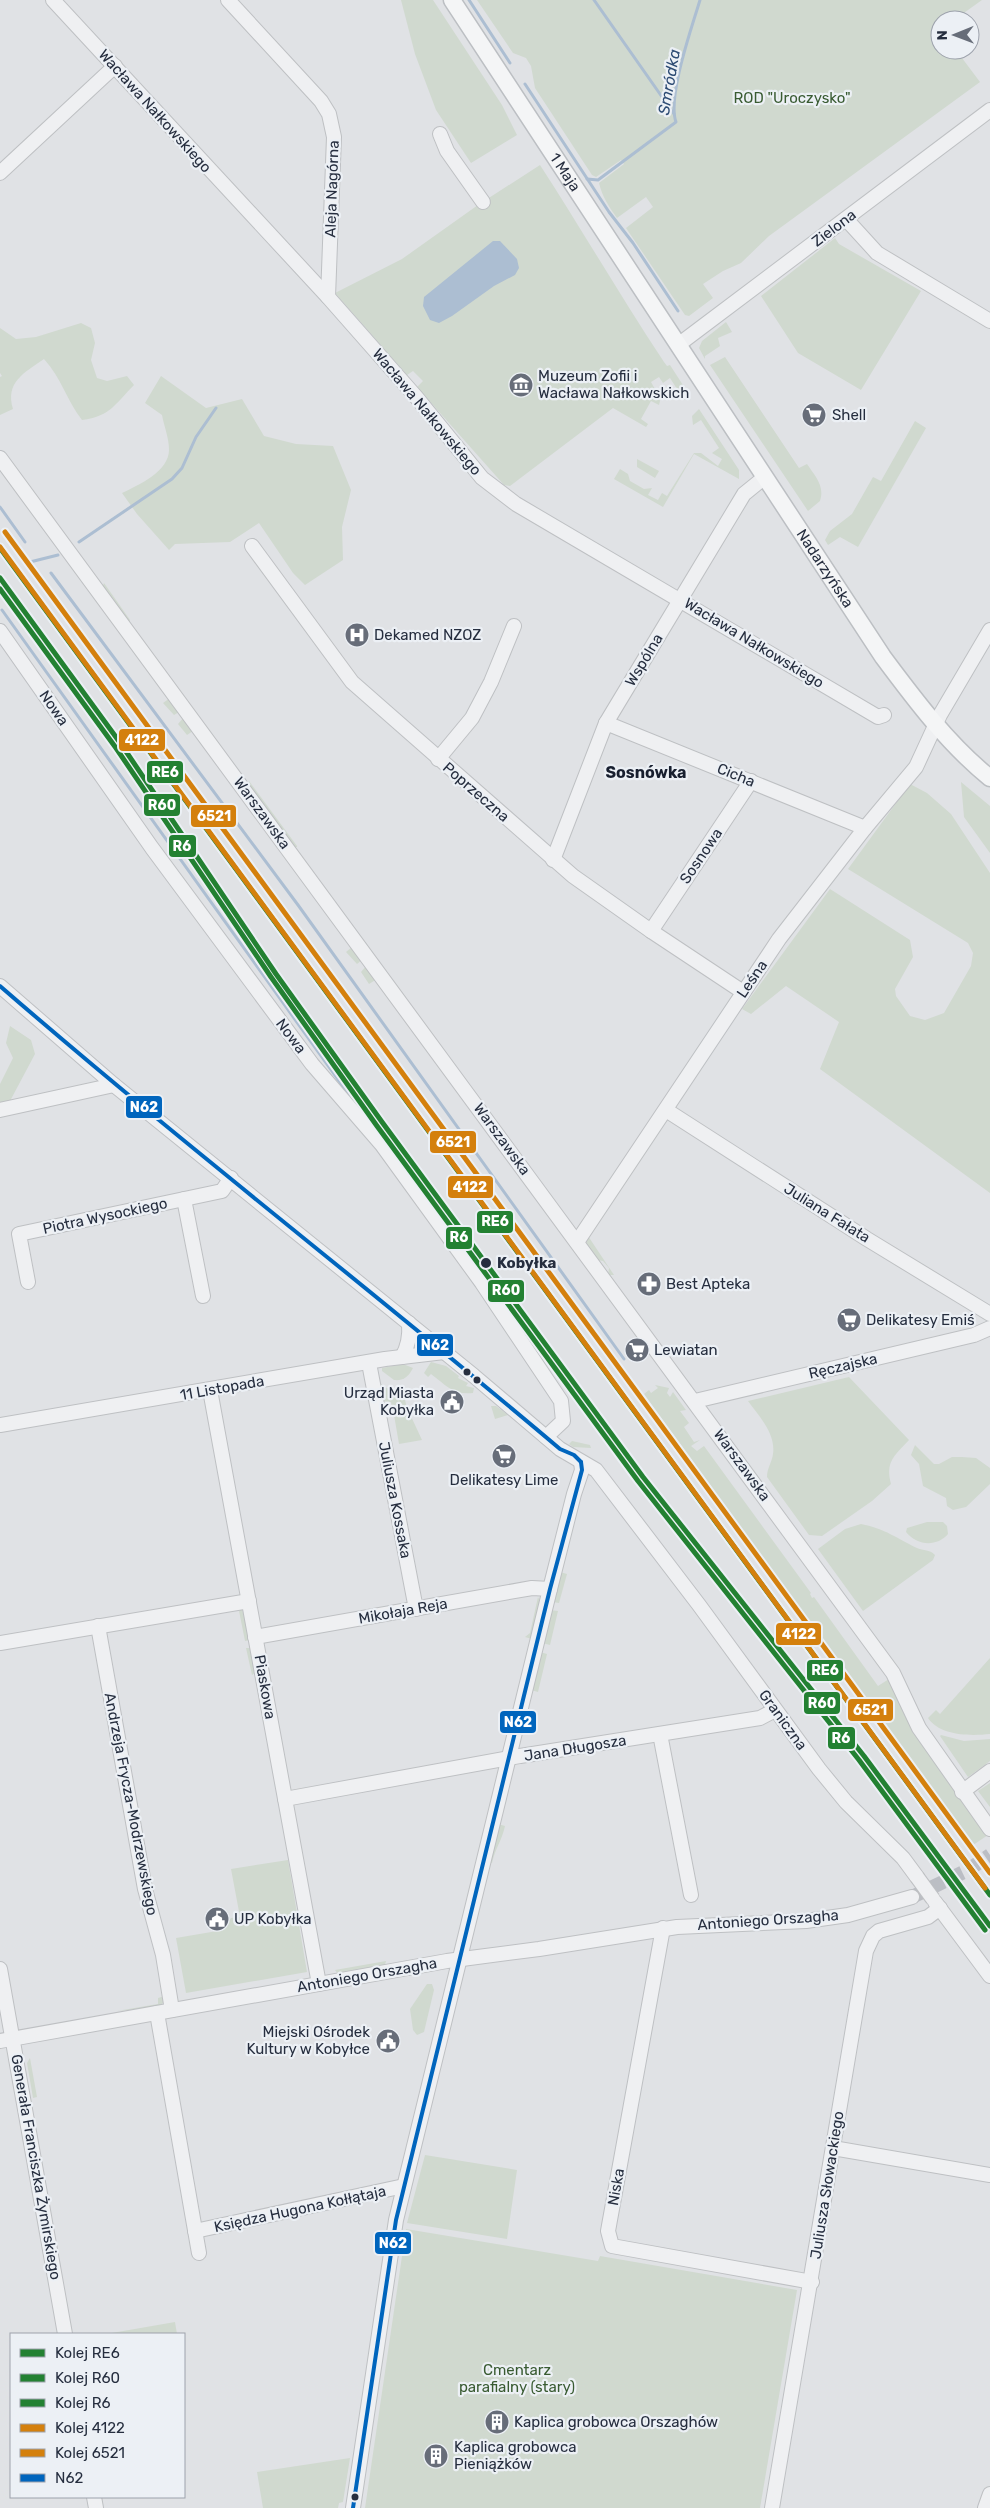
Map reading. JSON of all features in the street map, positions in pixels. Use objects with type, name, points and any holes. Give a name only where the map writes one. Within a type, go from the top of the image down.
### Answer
[{"type":"main road","name":"1 Maja","points":[[452,0],[678,345]]},
{"type":"main road","name":"Nadarzyńska","points":[[678,345],[883,657],[913,698],[990,778]]},
{"type":"street","name":"Wacława Nałkowskiego","points":[[53,0],[206,168],[328,297],[417,398],[482,478],[516,504],[878,717],[884,715]]},
{"type":"street","name":"Aleja Nagórna","points":[[228,0],[321,101],[329,114],[334,137],[328,297]]},
{"type":"street","points":[[0,173],[115,66]]},
{"type":"street","name":"Zielona","points":[[678,345],[990,110]]},
{"type":"street","points":[[440,134],[447,151],[483,202]]},
{"type":"street","points":[[846,219],[877,253],[990,321]]},
{"type":"street","name":"Warszawska","points":[[0,458],[695,1401],[893,1673],[919,1728],[962,1792],[990,1829]]},
{"type":"street","name":"Wspólna","points":[[553,860],[606,722],[744,494],[765,477]]},
{"type":"street","name":"Poprzeczna","points":[[252,546],[352,682],[553,860],[651,931],[744,992]]},
{"type":"street","points":[[438,759],[472,718],[491,682],[514,626]]},
{"type":"street","name":"Leśna","points":[[577,1242],[779,939],[916,766],[936,724],[990,630]]},
{"type":"street","name":"Nowa","points":[[0,631],[158,856],[312,1064],[382,1145],[522,1341],[562,1401],[564,1409],[563,1421],[546,1437]]},
{"type":"street","name":"Cicha","points":[[606,722],[865,828]]},
{"type":"street","name":"Sosnowa","points":[[651,931],[751,781]]},
{"type":"street","name":"Graniczna","points":[[0,986],[114,1085],[409,1323],[546,1437],[581,1462],[596,1470],[607,1482],[775,1710],[846,1802],[900,1854],[990,1976]]},
{"type":"street","points":[[0,1110],[114,1085]]},
{"type":"street","name":"Juliana Fałata","points":[[666,1110],[867,1239],[990,1314]]},
{"type":"street","name":"Piotra Wysockiego","points":[[28,1282],[19,1234],[222,1191],[231,1178]]},
{"type":"street","points":[[184,1199],[202,1296]]},
{"type":"street","points":[[402,1357],[406,1350],[410,1332],[409,1323]]},
{"type":"street","name":"Ręczajska","points":[[695,1401],[956,1339],[990,1328]]},
{"type":"street","name":"11 Listopada","points":[[0,1425],[369,1362],[444,1352]]},
{"type":"street","name":"Juliusza Kossaka","points":[[369,1362],[416,1609]]},
{"type":"street","name":"Piaskowa","points":[[210,1390],[319,1984]]},
{"type":"street","points":[[353,2508],[395,2228],[404,2186],[550,1588],[582,1470],[581,1462]]},
{"type":"street","name":"Mikołaja Reja","points":[[255,1637],[532,1588],[550,1588]]},
{"type":"street","points":[[0,1643],[249,1600]]},
{"type":"street","name":"Andrzeja Frycza-Modrzewskiego","points":[[98,1626],[146,1889],[163,1955],[172,2010]]},
{"type":"street","name":"Jana Długosza","points":[[285,1799],[508,1759],[760,1718],[775,1710]]},
{"type":"street","points":[[660,1734],[691,1895]]},
{"type":"street","points":[[962,1792],[990,1771]]},
{"type":"street","name":"Antoniego Orszagha","points":[[6,2040],[460,1959],[539,1949],[664,1928],[806,1921],[857,1913],[912,1897]]},
{"type":"street","name":"Juliusza Słowackiego","points":[[772,2508],[869,1942],[879,1931],[928,1917],[936,1903]]},
{"type":"street","name":"Niska","points":[[664,1928],[608,2231],[612,2246],[812,2282]]},
{"type":"street","name":"Generała Franciszka Żymirskiego","points":[[0,1969],[6,2040],[66,2333]]},
{"type":"street","points":[[157,2013],[199,2253]]},
{"type":"street","points":[[833,2148],[990,2175]]},
{"type":"street","name":"Księdza Hugona Kołłątaja","points":[[195,2231],[404,2186]]},
{"type":"street","points":[[985,2508],[990,2494]]},
{"type":"green space","points":[[401,0],[433,0],[502,105],[517,135],[471,163],[436,110],[415,54]]},
{"type":"green space","name":"ROD \"Uroczysko\"","points":[[477,0],[982,0],[968,10],[930,10],[930,60],[964,60],[980,82],[769,236],[741,263],[723,271],[703,284],[713,298],[689,316],[685,315],[626,228],[653,207],[646,197],[617,218],[606,201],[599,183],[624,164],[621,160],[596,177],[592,175],[535,88],[531,66],[526,58],[513,53]]},
{"type":"green space","points":[[540,165],[648,338],[667,366],[670,365],[690,396],[684,400],[670,378],[663,383],[659,377],[651,382],[656,391],[649,396],[651,399],[658,395],[659,405],[651,401],[641,419],[648,424],[646,427],[613,408],[510,486],[504,485],[417,387],[423,381],[413,371],[407,375],[335,293],[402,259],[478,205]]},
{"type":"green space","points":[[835,238],[839,244],[921,291],[861,390],[798,353],[761,296]]},
{"type":"green space","points":[[726,322],[732,332],[718,338],[720,346],[705,356],[705,359],[699,348],[702,341]]},
{"type":"green space","points":[[81,323],[91,328],[95,343],[91,360],[97,378],[107,381],[127,376],[134,385],[112,408],[100,416],[82,420],[44,359],[18,379],[12,392],[13,409],[0,415],[0,377],[2,376],[0,373],[0,328],[16,339],[36,337]]},
{"type":"green space","points":[[725,357],[799,468],[807,464],[818,481],[821,491],[820,501],[808,511],[710,365]]},
{"type":"green space","points":[[161,376],[206,408],[242,399],[264,436],[296,444],[333,446],[351,490],[342,527],[343,560],[305,585],[293,573],[259,523],[230,542],[175,544],[169,550],[137,514],[122,493],[137,486],[159,471],[168,458],[168,441],[162,415],[145,403]]},
{"type":"green space","points":[[699,409],[739,470],[739,479],[694,454],[663,507],[614,479],[620,469],[628,474],[630,481],[644,489],[652,488],[648,495],[658,500],[662,493],[667,496],[694,453],[701,453],[718,466],[722,459],[712,453],[719,448],[701,420],[693,425],[692,416]]},
{"type":"green space","points":[[915,421],[926,428],[858,547],[840,537],[828,545],[825,540],[830,531],[852,514],[873,477],[881,481]]},
{"type":"green space","points":[[637,459],[659,471],[655,478],[637,467]]},
{"type":"green space","points":[[104,583],[130,621],[126,620],[102,588]]},
{"type":"green space","points":[[170,698],[179,712],[174,715],[163,703]]},
{"type":"green space","points":[[184,717],[193,731],[187,735],[178,724]]},
{"type":"green space","points":[[249,781],[297,847],[293,847],[247,785]]},
{"type":"green space","points":[[961,782],[990,806],[990,853],[964,817]]},
{"type":"green space","points":[[910,784],[927,793],[951,814],[990,873],[990,1193],[820,1069],[839,1022],[786,986],[751,1014],[742,1009],[830,889],[910,940],[913,957],[895,989],[896,996],[910,1016],[925,1020],[944,1013],[971,966],[973,953],[968,943],[848,869]]},
{"type":"green space","points":[[352,947],[362,960],[357,964],[346,952]]},
{"type":"green space","points":[[367,965],[377,979],[369,984],[361,972]]},
{"type":"green space","points":[[10,1026],[31,1040],[35,1054],[10,1101],[0,1103],[0,1084],[13,1058],[6,1043]]},
{"type":"green space","points":[[588,1236],[614,1275],[608,1275],[609,1268],[603,1261],[597,1260],[586,1244]]},
{"type":"green space","points":[[431,1362],[446,1366],[459,1376],[458,1378],[468,1383],[466,1386],[474,1388],[473,1393],[460,1393],[446,1386],[431,1374],[428,1377],[424,1373]]},
{"type":"green space","points":[[403,1364],[413,1368],[408,1376],[401,1380],[394,1380],[382,1371],[382,1368]]},
{"type":"green space","points":[[849,1377],[909,1440],[892,1460],[889,1470],[891,1484],[872,1501],[822,1536],[809,1535],[767,1477],[773,1454],[772,1439],[762,1419],[748,1401]]},
{"type":"green space","points":[[381,1384],[405,1400],[407,1408],[393,1411],[391,1402],[382,1401]]},
{"type":"green space","points":[[655,1385],[669,1388],[667,1393],[670,1397],[673,1392],[686,1410],[680,1411],[689,1423],[684,1427],[694,1442],[700,1440],[691,1446],[697,1451],[704,1446],[811,1593],[812,1598],[814,1597],[878,1686],[889,1679],[952,1786],[988,1835],[970,1847],[928,1791],[927,1784],[644,1394],[649,1390],[651,1393],[658,1388]]},
{"type":"green space","points":[[491,1406],[496,1406],[508,1415],[495,1419]]},
{"type":"green space","points":[[409,1412],[422,1440],[399,1444],[394,1415]]},
{"type":"green space","points":[[572,1441],[590,1445],[591,1448],[573,1447],[569,1444]]},
{"type":"green space","points":[[915,1445],[934,1464],[939,1464],[952,1457],[976,1458],[990,1468],[990,1484],[966,1507],[953,1510],[947,1506],[946,1498],[923,1486],[919,1464],[911,1455]]},
{"type":"green space","points":[[927,1522],[943,1522],[947,1526],[948,1534],[938,1541],[927,1543],[916,1540],[906,1532],[907,1528]]},
{"type":"green space","points":[[861,1524],[884,1531],[935,1555],[933,1560],[863,1611],[818,1549],[845,1529]]},
{"type":"green space","points":[[560,1572],[567,1574],[559,1603],[552,1602]]},
{"type":"green space","points":[[538,1597],[541,1603],[532,1639],[525,1637],[530,1633]]},
{"type":"green space","points":[[242,1609],[250,1640],[245,1641],[239,1611]]},
{"type":"green space","points":[[550,1610],[558,1611],[550,1645],[542,1643]]},
{"type":"green space","points":[[246,1648],[251,1648],[255,1673],[252,1675]]},
{"type":"green space","points":[[540,1652],[547,1654],[538,1692],[531,1690]]},
{"type":"green space","points":[[990,1658],[990,1734],[956,1734],[933,1724],[928,1718],[936,1710],[940,1714]]},
{"type":"green space","points":[[941,1735],[964,1741],[990,1739],[990,1761],[968,1777]]},
{"type":"green space","points":[[990,1783],[990,1807],[978,1791]]},
{"type":"green space","points":[[498,1824],[505,1826],[492,1863],[488,1862]]},
{"type":"green space","points":[[288,1860],[307,1972],[186,1993],[176,1938],[223,1930],[231,1918],[240,1917],[231,1869]]},
{"type":"green space","points":[[386,1961],[385,1965],[338,1974],[335,1970]]},
{"type":"green space","points":[[427,1984],[432,1984],[434,1990],[424,2032],[417,2035],[413,2030],[410,2009]]},
{"type":"green space","points":[[165,1996],[164,2002],[158,2007],[117,2011],[158,2004],[158,1998]]},
{"type":"green space","points":[[30,2058],[37,2097],[33,2098],[27,2063]]},
{"type":"green space","points":[[425,2155],[517,2170],[507,2239],[407,2223]]},
{"type":"green space","name":"Cmentarz parafialny (stary)","points":[[406,2229],[598,2261],[600,2256],[797,2290],[760,2508],[365,2508]]},
{"type":"green space","points":[[175,2322],[177,2333],[112,2333]]},
{"type":"green space","points":[[350,2458],[343,2502],[339,2503],[338,2508],[263,2508],[257,2472]]},
{"type":"water","points":[[493,241],[500,241],[517,259],[519,268],[515,275],[494,286],[439,323],[430,320],[423,306],[424,297]]},
{"type":"waterway","points":[[469,0],[510,63]]},
{"type":"waterway","points":[[594,0],[674,114]]},
{"type":"waterway","name":"Smródka","points":[[587,179],[598,180],[676,122],[674,111],[678,80],[700,0]]},
{"type":"waterway","points":[[525,84],[609,212],[633,243],[678,311]]},
{"type":"waterway","points":[[79,542],[172,479],[182,468],[196,437],[216,408]]},
{"type":"waterway","points":[[0,507],[25,542]]},
{"type":"waterway","points":[[30,562],[58,555]]},
{"type":"waterway","points":[[51,573],[298,905],[624,1359]]},
{"type":"waterway","points":[[2,610],[349,1095]]},
{"type":"tunnel","points":[[912,1897],[968,1870],[990,1855]]},
{"type":"rail line","name":"6521","points":[[5,532],[990,1873]]},
{"type":"rail line","name":"4122","points":[[0,547],[985,1888]]},
{"type":"rail line","name":"RE6","points":[[0,548],[990,1895]]},
{"type":"rail line","name":"R60","points":[[0,578],[121,744],[276,974],[382,1122],[643,1477],[864,1756],[990,1926]]},
{"type":"rail line","name":"R6","points":[[0,589],[116,748],[271,977],[377,1126],[638,1481],[859,1760],[985,1930]]},
{"type":"transit line","name":"N62","points":[[0,986],[139,1103],[560,1449],[574,1455],[581,1462]]},
{"type":"transit line","name":"N62","points":[[353,2508],[396,2220],[550,1589],[582,1470],[581,1462]]},
{"type":"place","name":"Muzeum Zofii i Wacława Nałkowskich","points":[[521,385]]},
{"type":"place","name":"Shell","points":[[814,415]]},
{"type":"place","name":"Dekamed NZOZ","points":[[357,635]]},
{"type":"place","name":"Kobyłka","points":[[486,1263]]},
{"type":"place","name":"Best Apteka","points":[[649,1284]]},
{"type":"place","name":"Delikatesy Emiś","points":[[849,1320]]},
{"type":"place","name":"Lewiatan","points":[[637,1350]]},
{"type":"place","name":"Urząd Miasta Kobyłka","points":[[452,1402]]},
{"type":"place","name":"Delikatesy Lime","points":[[504,1456]]},
{"type":"place","name":"UP Kobyłka","points":[[217,1919]]},
{"type":"place","name":"Miejski Ośrodek Kultury w Kobyłce","points":[[388,2041]]},
{"type":"place","name":"Kaplica grobowca Orszaghów","points":[[497,2422]]},
{"type":"place","name":"Kaplica grobowca Pieniążków","points":[[436,2456]]},
{"type":"district","name":"Sosnówka","points":[[646,772]]}]
